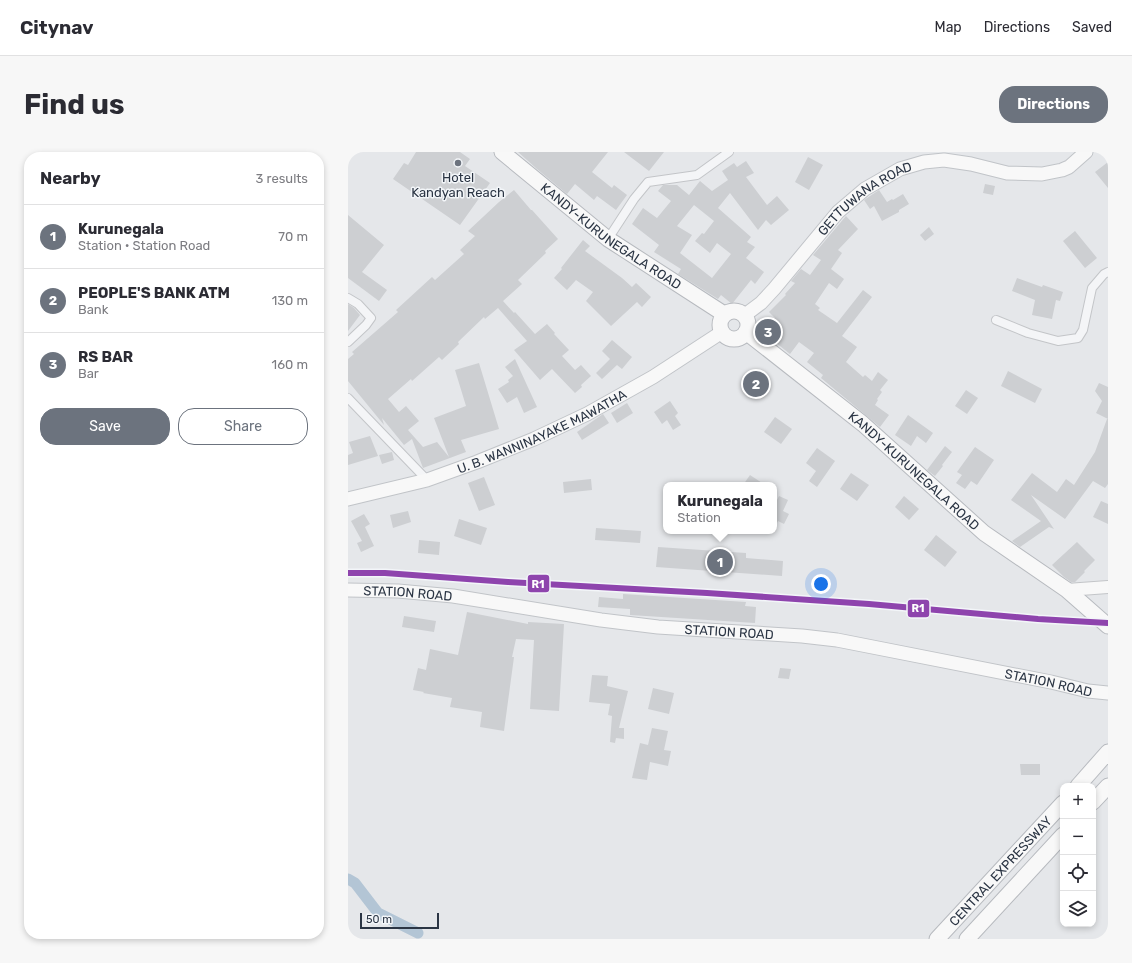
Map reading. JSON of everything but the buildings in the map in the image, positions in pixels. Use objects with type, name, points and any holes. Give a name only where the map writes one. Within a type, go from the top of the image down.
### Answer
[{"type":"highway","name":"KANDY-KURUNEGALA ROAD","points":[[502,152],[608,239],[724,314]]},
{"type":"highway","points":[[736,310],[745,315],[748,324],[746,332],[741,337],[734,339],[726,336],[722,332],[720,323],[724,314],[729,311],[736,310]]},
{"type":"highway","name":"KANDY-KURUNEGALA ROAD","points":[[746,332],[862,424],[984,533],[1067,590],[1108,626]]},
{"type":"highway","points":[[1081,783],[1108,752]]},
{"type":"highway","points":[[1096,799],[1108,786]]},
{"type":"highway","name":"CENTRAL EXPRESSWAY","points":[[937,939],[1060,806]]},
{"type":"highway","name":"CENTRAL EXPRESSWAY","points":[[967,939],[1060,838]]},
{"type":"highway","points":[[972,939],[1005,898]]},
{"type":"main road","name":"GETTUWANA ROAD","points":[[745,315],[761,303],[774,289],[838,212],[865,189],[900,169],[924,162],[944,160],[957,161],[1007,173],[1042,174],[1069,167],[1086,152]]},
{"type":"main road","name":"U. B. WANNINAYAKE MAWATHA","points":[[348,499],[426,480],[477,462],[534,439],[587,414],[652,377],[722,332]]},
{"type":"main road","name":"STATION ROAD","points":[[348,590],[398,591],[453,596],[601,620],[658,627],[802,636],[837,640],[1023,676],[1088,691],[1108,693]]},
{"type":"street","points":[[608,239],[634,199],[648,182],[697,175],[729,152]]},
{"type":"street","points":[[996,320],[1028,333],[1058,341],[1078,338],[1083,330],[1092,288],[1104,274],[1108,272]]},
{"type":"street","points":[[348,298],[358,304],[371,318],[366,325],[348,342]]},
{"type":"street","points":[[348,398],[426,480]]},
{"type":"street","points":[[1067,590],[1108,586]]},
{"type":"waterway","points":[[348,879],[355,883],[378,913],[418,933]]},
{"type":"transit line","name":"R1","points":[[348,573],[385,573],[508,582],[707,593],[869,604],[1038,619],[1108,623]]},
{"type":"place","name":"Hotel Kandyan Reach","points":[[458,163]]},
{"type":"place","name":"RS BAR","points":[[768,332]]},
{"type":"place","name":"PEOPLE'S BANK ATM","points":[[756,384]]},
{"type":"place","name":"Kurunegala","points":[[720,562]]}]
